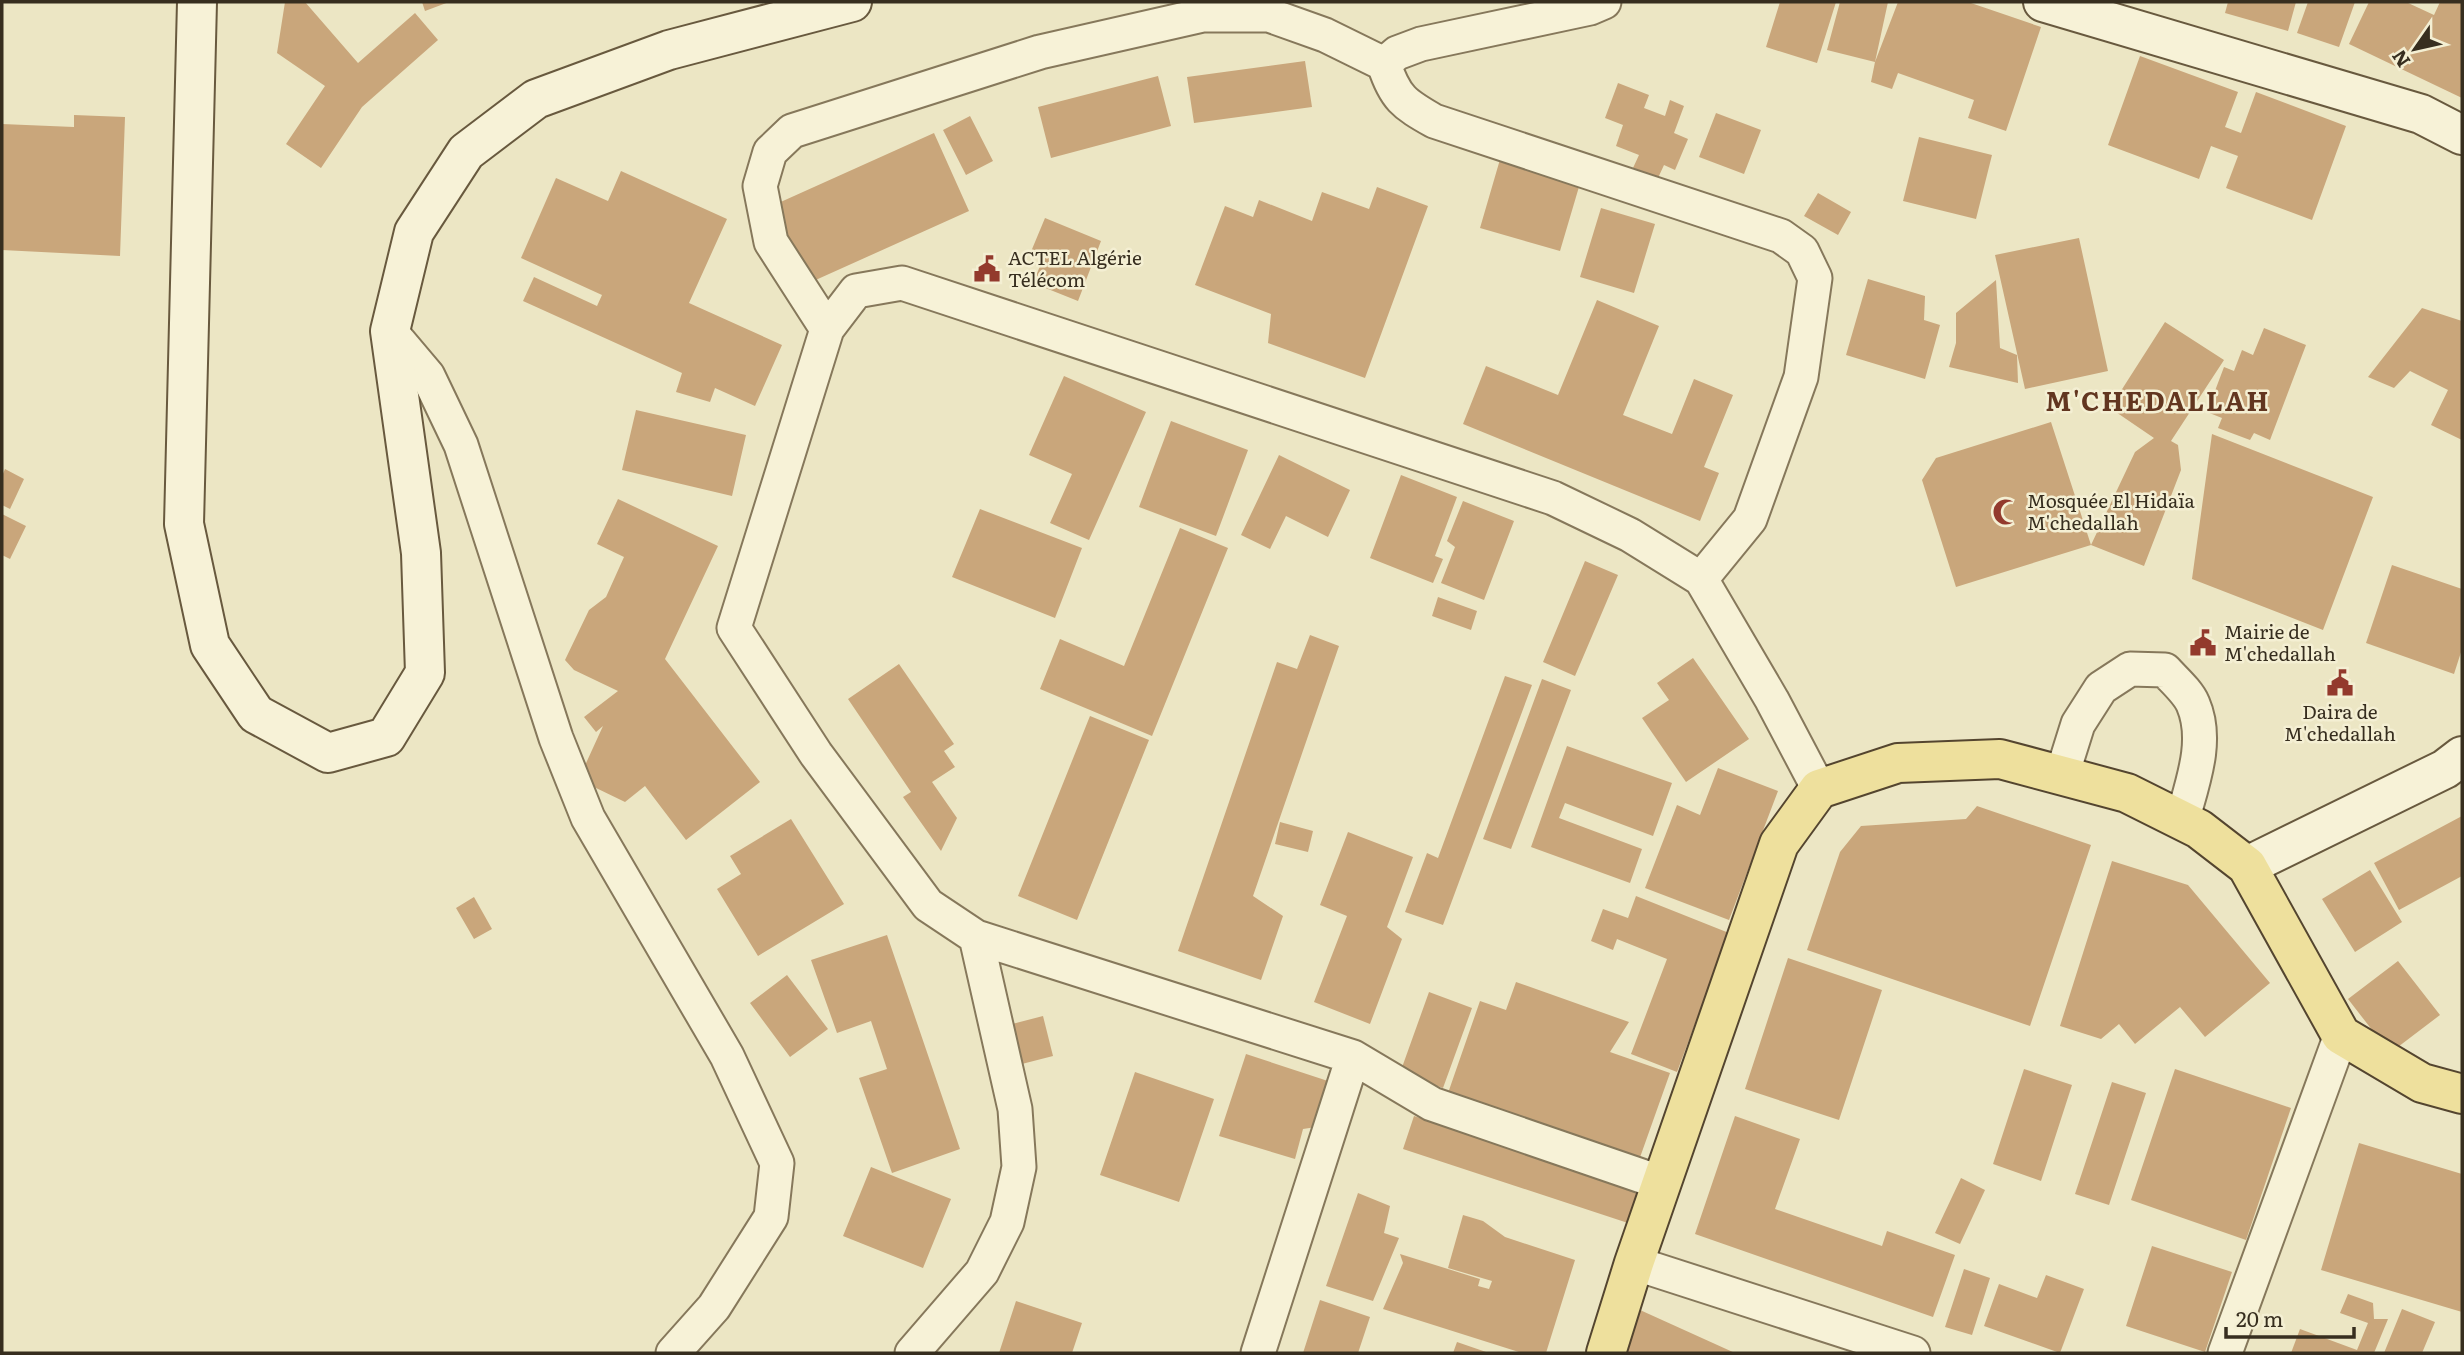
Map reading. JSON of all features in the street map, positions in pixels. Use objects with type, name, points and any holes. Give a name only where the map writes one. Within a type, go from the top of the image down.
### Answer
[{"type":"main road","points":[[1606,1353],[1634,1263],[1779,844],[1819,789],[1898,763],[2000,759],[2127,793],[2199,829],[2247,866],[2341,1035],[2422,1083],[2462,1094]]},
{"type":"street","points":[[197,2],[184,524],[211,645],[256,714],[328,752],[386,737],[425,673],[421,553],[390,331],[414,232],[466,152],[536,99],[669,50],[852,2]]},
{"type":"street","points":[[1384,64],[1398,53],[1421,44],[1590,8],[1604,2]]},
{"type":"street","points":[[2043,2],[2421,114],[2462,135]]},
{"type":"street","points":[[827,329],[771,242],[760,187],[770,152],[792,131],[1040,51],[1203,15],[1269,15],[1325,35],[1384,64],[1390,82],[1405,105],[1434,121],[1781,236],[1801,251],[1815,278],[1801,377],[1750,519],[1701,579]]},
{"type":"street","points":[[1662,1183],[1432,1104],[1353,1057],[976,937],[928,905],[816,754],[734,628],[827,329],[856,291],[902,283],[1553,498],[1630,535],[1701,579],[1772,700],[1819,789]]},
{"type":"street","points":[[390,331],[429,376],[460,445],[556,737],[588,818],[727,1056],[777,1163],[771,1217],[714,1307],[673,1353]]},
{"type":"street","points":[[2062,775],[2078,724],[2101,688],[2130,669],[2165,670],[2193,702],[2201,734],[2195,775],[2182,821]]},
{"type":"street","points":[[2247,866],[2445,769],[2462,756]]},
{"type":"street","points":[[912,1353],[982,1272],[1007,1222],[1019,1167],[1015,1109],[976,937]]},
{"type":"street","points":[[2225,1353],[2341,1035]]},
{"type":"street","points":[[1258,1353],[1353,1057]]},
{"type":"street","points":[[1634,1263],[1913,1353]]},
{"type":"building","points":[[285,2],[305,2],[358,63],[415,13],[438,40],[362,107],[321,168],[286,144],[325,86],[277,53]]},
{"type":"building","points":[[422,2],[449,2],[425,11]]},
{"type":"building","points":[[1780,2],[1836,2],[1817,63],[1766,47]]},
{"type":"building","points":[[1840,2],[1888,2],[1875,62],[1827,50]]},
{"type":"building","points":[[1898,2],[1968,2],[2041,27],[2006,131],[1968,118],[1974,100],[1898,73],[1892,89],[1871,82],[1875,62]]},
{"type":"building","points":[[2228,2],[2296,2],[2288,31],[2225,13]]},
{"type":"building","points":[[2308,2],[2355,2],[2339,47],[2297,33]]},
{"type":"building","points":[[2369,2],[2406,2],[2434,15],[2440,2],[2462,2],[2462,98],[2349,44]]},
{"type":"building","points":[[2140,56],[2238,92],[2225,127],[2241,133],[2256,92],[2346,126],[2312,220],[2226,188],[2238,156],[2211,146],[2199,179],[2108,145]]},
{"type":"building","points":[[1305,61],[1312,107],[1194,123],[1187,77]]},
{"type":"building","points":[[1158,76],[1171,126],[1051,158],[1038,107]]},
{"type":"building","points":[[1618,83],[1649,95],[1644,108],[1665,116],[1670,100],[1684,106],[1674,133],[1688,139],[1675,170],[1664,165],[1658,178],[1633,168],[1639,155],[1616,146],[1623,125],[1605,118]]},
{"type":"building","points":[[1716,113],[1761,130],[1744,174],[1699,157]]},
{"type":"building","points":[[74,115],[125,117],[120,256],[2,250],[2,124],[74,127]]},
{"type":"building","points":[[970,116],[993,161],[966,175],[943,130]]},
{"type":"building","points":[[934,133],[969,211],[809,283],[774,205]]},
{"type":"building","points":[[1919,137],[1992,155],[1976,219],[1903,201]]},
{"type":"building","points":[[1501,156],[1581,180],[1560,251],[1480,228]]},
{"type":"building","points":[[621,171],[727,219],[689,303],[782,345],[755,406],[715,388],[710,402],[676,392],[682,373],[523,301],[534,277],[597,306],[602,295],[521,258],[556,178],[608,201]]},
{"type":"building","points":[[1377,187],[1428,206],[1365,378],[1268,343],[1271,314],[1195,285],[1225,206],[1253,217],[1259,200],[1312,221],[1322,192],[1369,209]]},
{"type":"building","points":[[1818,193],[1851,212],[1838,235],[1804,216]]},
{"type":"building","points":[[1601,208],[1655,224],[1634,293],[1580,277]]},
{"type":"building","points":[[1045,218],[1101,241],[1078,301],[1033,283],[1043,259],[1030,254]]},
{"type":"building","points":[[2079,238],[2108,371],[2025,389],[1995,255]]},
{"type":"building","points":[[1868,279],[1925,296],[1924,320],[1940,325],[1925,379],[1846,355]]},
{"type":"building","points":[[1996,280],[2000,348],[2017,355],[2018,383],[1949,367],[1956,343],[1956,313]]},
{"type":"building","points":[[1597,300],[1659,326],[1623,415],[1672,434],[1694,379],[1733,395],[1704,467],[1719,473],[1700,521],[1463,424],[1486,366],[1558,395]]},
{"type":"building","points":[[2422,308],[2462,321],[2462,440],[2431,425],[2448,390],[2410,371],[2394,388],[2368,377]]},
{"type":"building","points":[[2165,322],[2224,360],[2171,441],[2178,445],[2181,470],[2144,566],[2091,545],[2135,452],[2154,438],[2110,408]]},
{"type":"building","points":[[2264,328],[2306,345],[2270,440],[2254,433],[2250,440],[2218,428],[2222,418],[2207,412],[2224,367],[2234,371],[2242,350],[2253,355]]},
{"type":"building","points":[[1064,376],[1146,412],[1089,540],[1050,523],[1072,474],[1029,455]]},
{"type":"building","points":[[636,410],[746,435],[732,496],[622,470]]},
{"type":"building","points":[[1171,421],[1248,450],[1216,536],[1139,507]]},
{"type":"building","name":"Mosquée El Hidaïa M'chedallah","points":[[2051,422],[2091,545],[1956,587],[1922,480],[1936,458]]},
{"type":"building","points":[[2212,434],[2373,497],[2323,630],[2192,579]]},
{"type":"building","points":[[1279,455],[1350,490],[1328,537],[1286,516],[1270,549],[1241,535]]},
{"type":"building","points":[[5,469],[24,479],[10,509],[2,505],[2,476]]},
{"type":"building","points":[[1401,475],[1457,497],[1435,556],[1443,559],[1433,583],[1370,558]]},
{"type":"building","points":[[618,499],[718,546],[665,659],[760,782],[686,840],[645,786],[625,802],[594,787],[582,772],[603,726],[596,732],[584,717],[618,691],[574,670],[565,660],[589,610],[606,597],[624,557],[597,544]]},
{"type":"building","points":[[1463,501],[1514,521],[1484,600],[1441,583],[1455,547],[1447,541]]},
{"type":"building","points":[[980,509],[1082,548],[1055,618],[952,577]]},
{"type":"building","points":[[2,514],[26,526],[10,559],[2,555]]},
{"type":"building","points":[[1180,528],[1228,548],[1152,736],[1040,689],[1060,639],[1124,666]]},
{"type":"building","points":[[1585,561],[1618,575],[1575,676],[1543,662]]},
{"type":"building","points":[[2392,565],[2462,589],[2462,649],[2454,674],[2366,643]]},
{"type":"building","points":[[1438,597],[1477,611],[1471,630],[1432,616]]},
{"type":"building","points":[[1310,635],[1339,646],[1253,896],[1283,916],[1261,980],[1178,951],[1277,662],[1297,669]]},
{"type":"building","points":[[1693,658],[1749,739],[1686,782],[1642,718],[1669,700],[1657,683]]},
{"type":"building","points":[[899,664],[954,744],[944,751],[955,767],[932,782],[957,818],[941,851],[903,797],[911,792],[848,699]]},
{"type":"building","points":[[1505,676],[1532,685],[1443,925],[1405,912],[1427,853],[1438,858]]},
{"type":"building","points":[[1542,679],[1571,690],[1511,849],[1483,839]]},
{"type":"building","points":[[1090,716],[1149,740],[1077,920],[1018,896]]},
{"type":"building","points":[[1567,746],[1672,783],[1653,836],[1565,803],[1559,818],[1642,849],[1630,883],[1531,847]]},
{"type":"building","points":[[1718,768],[1778,791],[1729,920],[1645,888],[1677,805],[1700,815]]},
{"type":"building","points":[[1977,806],[2091,845],[2030,1026],[1807,950],[1840,852],[1861,826],[1966,819]]},
{"type":"building","points":[[2462,816],[2462,876],[2399,910],[2374,863]]},
{"type":"building","points":[[791,819],[844,904],[758,956],[717,889],[741,874],[730,856]]},
{"type":"building","points":[[1280,822],[1313,831],[1308,852],[1275,844]]},
{"type":"building","points":[[1348,832],[1413,857],[1387,927],[1402,939],[1370,1024],[1314,1002],[1347,916],[1320,905]]},
{"type":"building","points":[[2112,861],[2188,885],[2270,983],[2205,1037],[2180,1007],[2135,1044],[2119,1024],[2101,1039],[2060,1026]]},
{"type":"building","points":[[2370,870],[2402,922],[2355,952],[2322,899]]},
{"type":"building","points":[[1636,896],[1729,933],[1677,1072],[1631,1054],[1667,959],[1617,939],[1613,950],[1591,941],[1603,909],[1628,918]]},
{"type":"building","points":[[474,897],[492,929],[474,939],[456,908]]},
{"type":"building","points":[[887,935],[960,1149],[892,1173],[859,1078],[887,1069],[871,1021],[837,1033],[811,960]]},
{"type":"building","points":[[1788,958],[1882,990],[1839,1120],[1745,1089]]},
{"type":"building","points":[[2398,961],[2440,1015],[2390,1053],[2348,999]]},
{"type":"building","points":[[787,975],[828,1029],[790,1057],[750,1003]]},
{"type":"building","points":[[1516,982],[1629,1022],[1610,1052],[1670,1073],[1638,1163],[1447,1096],[1480,1001],[1506,1010]]},
{"type":"building","points":[[1429,992],[1472,1008],[1443,1088],[1400,1073]]},
{"type":"building","points":[[1043,1016],[1053,1056],[1010,1067],[1000,1027]]},
{"type":"building","points":[[1246,1054],[1331,1082],[1316,1127],[1303,1129],[1295,1159],[1219,1136]]},
{"type":"building","points":[[2024,1069],[2072,1085],[2041,1181],[1993,1164]]},
{"type":"building","points":[[2175,1069],[2291,1108],[2246,1240],[2131,1200]]},
{"type":"building","points":[[1135,1072],[1214,1099],[1179,1202],[1100,1175]]},
{"type":"building","points":[[2112,1082],[2146,1093],[2109,1205],[2075,1194]]},
{"type":"building","points":[[1414,1116],[1645,1192],[1634,1225],[1403,1149]]},
{"type":"building","points":[[1735,1116],[1800,1139],[1775,1209],[1882,1246],[1887,1231],[1955,1255],[1933,1317],[1695,1234]]},
{"type":"building","points":[[2359,1143],[2462,1174],[2462,1312],[2321,1270]]},
{"type":"building","points":[[871,1167],[951,1199],[923,1268],[843,1236]]},
{"type":"building","points":[[1961,1178],[1985,1190],[1960,1244],[1935,1233]]},
{"type":"building","points":[[1358,1193],[1390,1206],[1384,1233],[1399,1238],[1373,1301],[1326,1286]]},
{"type":"building","points":[[1463,1215],[1483,1221],[1505,1237],[1575,1260],[1546,1353],[1522,1353],[1383,1309],[1403,1263],[1400,1254],[1480,1279],[1478,1286],[1489,1289],[1492,1281],[1448,1268]]},
{"type":"building","points":[[2152,1246],[2232,1272],[2205,1352],[2126,1326]]},
{"type":"building","points":[[1964,1269],[1990,1278],[1972,1335],[1945,1327]]},
{"type":"building","points":[[2046,1275],[2084,1289],[2060,1353],[1984,1326],[1999,1284],[2037,1298]]},
{"type":"building","points":[[2348,1294],[2373,1303],[2374,1319],[2388,1319],[2374,1353],[2291,1353],[2300,1329],[2357,1350],[2368,1323],[2340,1313]]},
{"type":"building","points":[[1320,1300],[1370,1317],[1358,1353],[1303,1353]]},
{"type":"building","points":[[1016,1301],[1082,1323],[1072,1353],[999,1353]]},
{"type":"building","points":[[2402,1309],[2435,1322],[2422,1353],[2384,1353]]},
{"type":"building","points":[[1640,1310],[1735,1353],[1620,1353]]},
{"type":"building","points":[[1457,1342],[1489,1353],[1453,1353]]},
{"type":"place","name":"ACTEL Algérie Télécom","points":[[987,269]]},
{"type":"place","name":"Mosquée El Hidaïa M'chedallah","points":[[2006,512]]},
{"type":"place","name":"Mairie de M'chedallah","points":[[2203,643]]},
{"type":"place","name":"Daira de M'chedallah","points":[[2340,683]]},
{"type":"district","name":"M'CHEDALLAH","points":[[2158,402]]}]
